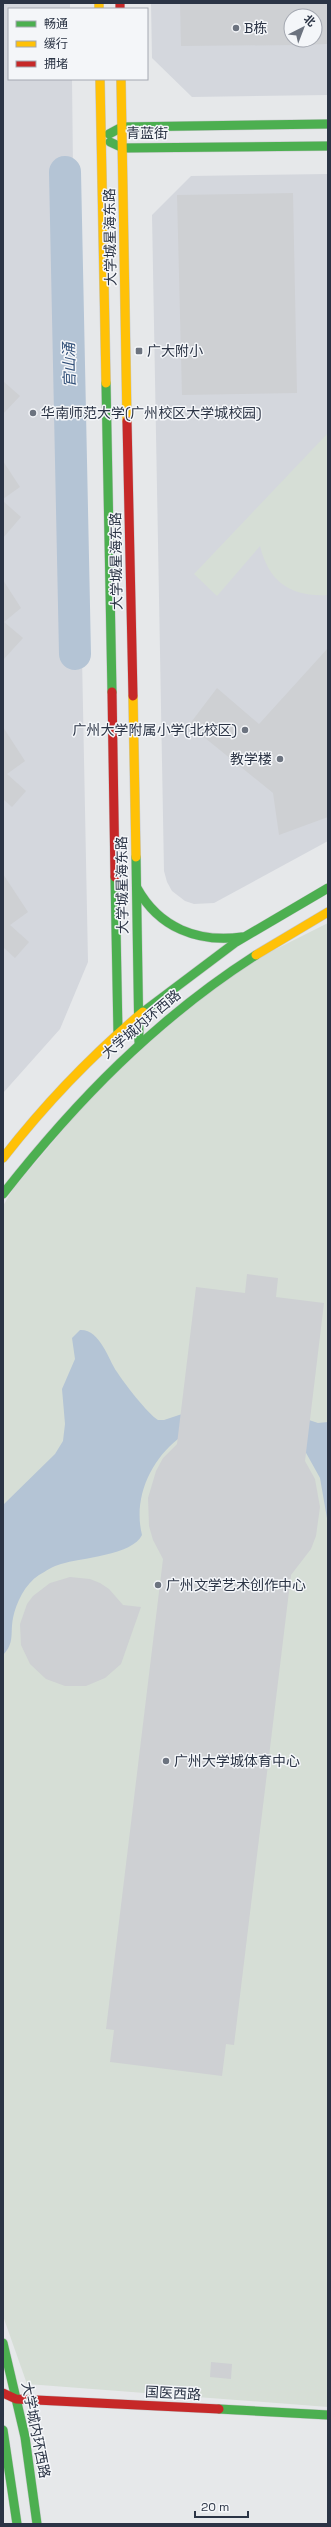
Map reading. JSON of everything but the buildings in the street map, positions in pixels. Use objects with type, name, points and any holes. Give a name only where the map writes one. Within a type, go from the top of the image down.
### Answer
[{"type":"main road","name":"大学城星海东路","points":[[100,80],[118,1032]]},
{"type":"main road","name":"大学城星海东路","points":[[122,80],[139,1042]]},
{"type":"main road","name":"青蓝街","points":[[101,138],[122,127],[328,124]]},
{"type":"main road","name":"青蓝街","points":[[101,138],[123,148],[328,146]]},
{"type":"main road","points":[[136,888],[148,908],[173,927],[206,939],[221,940],[243,937]]},
{"type":"main road","name":"大学城内环西路","points":[[3,1158],[88,1059],[118,1032],[211,958],[243,937],[328,888]]},
{"type":"main road","name":"大学城内环西路","points":[[3,1194],[76,1104],[103,1074],[139,1042],[223,975],[292,932],[328,912]]},
{"type":"main road","name":"大学城内环西路","points":[[3,2343],[25,2437],[37,2524]]},
{"type":"main road","name":"国医西路","points":[[3,2393],[16,2400],[328,2415]]},
{"type":"main road","points":[[3,2407],[16,2400]]},
{"type":"main road","points":[[3,2430],[17,2524]]},
{"type":"shaded area","name":"华南师范大学(广州校区大学城校园)","points":[[3,3],[70,3],[70,8],[8,8],[8,80],[72,80],[73,169],[58,170],[67,657],[82,657],[88,962],[60,1029],[3,1093]]},
{"type":"shaded area","points":[[151,3],[328,3],[328,95],[192,97],[152,58]]},
{"type":"shaded area","name":"广州大学附属小学(北校区)","points":[[328,174],[328,841],[214,903],[194,904],[185,901],[172,891],[167,882],[164,871],[152,215],[191,176]]},
{"type":"shaded area","points":[[328,433],[328,595],[303,593],[292,590],[283,585],[275,578],[269,569],[260,546],[217,596],[194,574]]},
{"type":"shaded area","name":"广州大学城体育中心","points":[[328,923],[328,2407],[27,2384],[3,2316],[3,1206],[13,1189],[95,1092],[222,976]]},
{"type":"water","points":[[80,1330],[93,1334],[98,1339],[125,1383],[142,1405],[158,1420],[164,1420],[185,1413],[303,1418],[318,1423],[328,1422],[328,1524],[320,1478],[305,1451],[178,1439],[159,1458],[146,1482],[140,1508],[142,1535],[137,1542],[128,1547],[105,1555],[52,1567],[29,1583],[16,1606],[12,1623],[11,1642],[7,1651],[3,1655],[3,1505],[55,1454],[63,1441],[65,1424],[62,1389],[75,1359],[72,1338]]},
{"type":"waterway","name":"官山涌","points":[[65,172],[75,654]]},
{"type":"traffic: fast","points":[[109,134],[122,127],[328,124]]},
{"type":"traffic: fast","points":[[110,142],[123,148],[328,146]]},
{"type":"traffic: fast","points":[[106,383],[112,692]]},
{"type":"traffic: fast","points":[[136,857],[139,1042]]},
{"type":"traffic: fast","points":[[115,877],[118,1033]]},
{"type":"traffic: fast","points":[[137,888],[146,902],[156,913],[168,923],[181,930],[210,938],[242,937]]},
{"type":"traffic: fast","points":[[143,1012],[236,942],[328,888]]},
{"type":"traffic: fast","points":[[3,1194],[59,1126],[119,1064],[151,1034],[185,1006],[219,980],[256,955]]},
{"type":"traffic: fast","points":[[3,2343],[25,2437],[37,2524]]},
{"type":"traffic: fast","points":[[219,2409],[328,2415]]},
{"type":"traffic: fast","points":[[3,2430],[17,2524]]},
{"type":"traffic: slow","points":[[99,3],[99,8]]},
{"type":"traffic: slow","points":[[100,80],[106,383]]},
{"type":"traffic: slow","points":[[121,80],[127,421]]},
{"type":"traffic: slow","points":[[133,696],[136,857]]},
{"type":"traffic: slow","points":[[256,955],[328,912]]},
{"type":"traffic: slow","points":[[3,1158],[69,1081],[143,1012]]},
{"type":"traffic: jam","points":[[120,3],[120,8]]},
{"type":"traffic: jam","points":[[127,421],[133,696]]},
{"type":"traffic: jam","points":[[112,692],[115,877]]},
{"type":"traffic: jam","points":[[3,2393],[16,2399],[219,2409]]},
{"type":"place","name":"B栋","points":[[236,28]]},
{"type":"place","name":"广大附小","points":[[139,351]]},
{"type":"place","name":"华南师范大学(广州校区大学城校园)","points":[[33,413]]},
{"type":"place","name":"广州大学附属小学(北校区)","points":[[245,730]]},
{"type":"place","name":"教学楼","points":[[280,759]]},
{"type":"place","name":"广州文学艺术创作中心","points":[[158,1585]]},
{"type":"place","name":"广州大学城体育中心","points":[[166,1761]]}]
